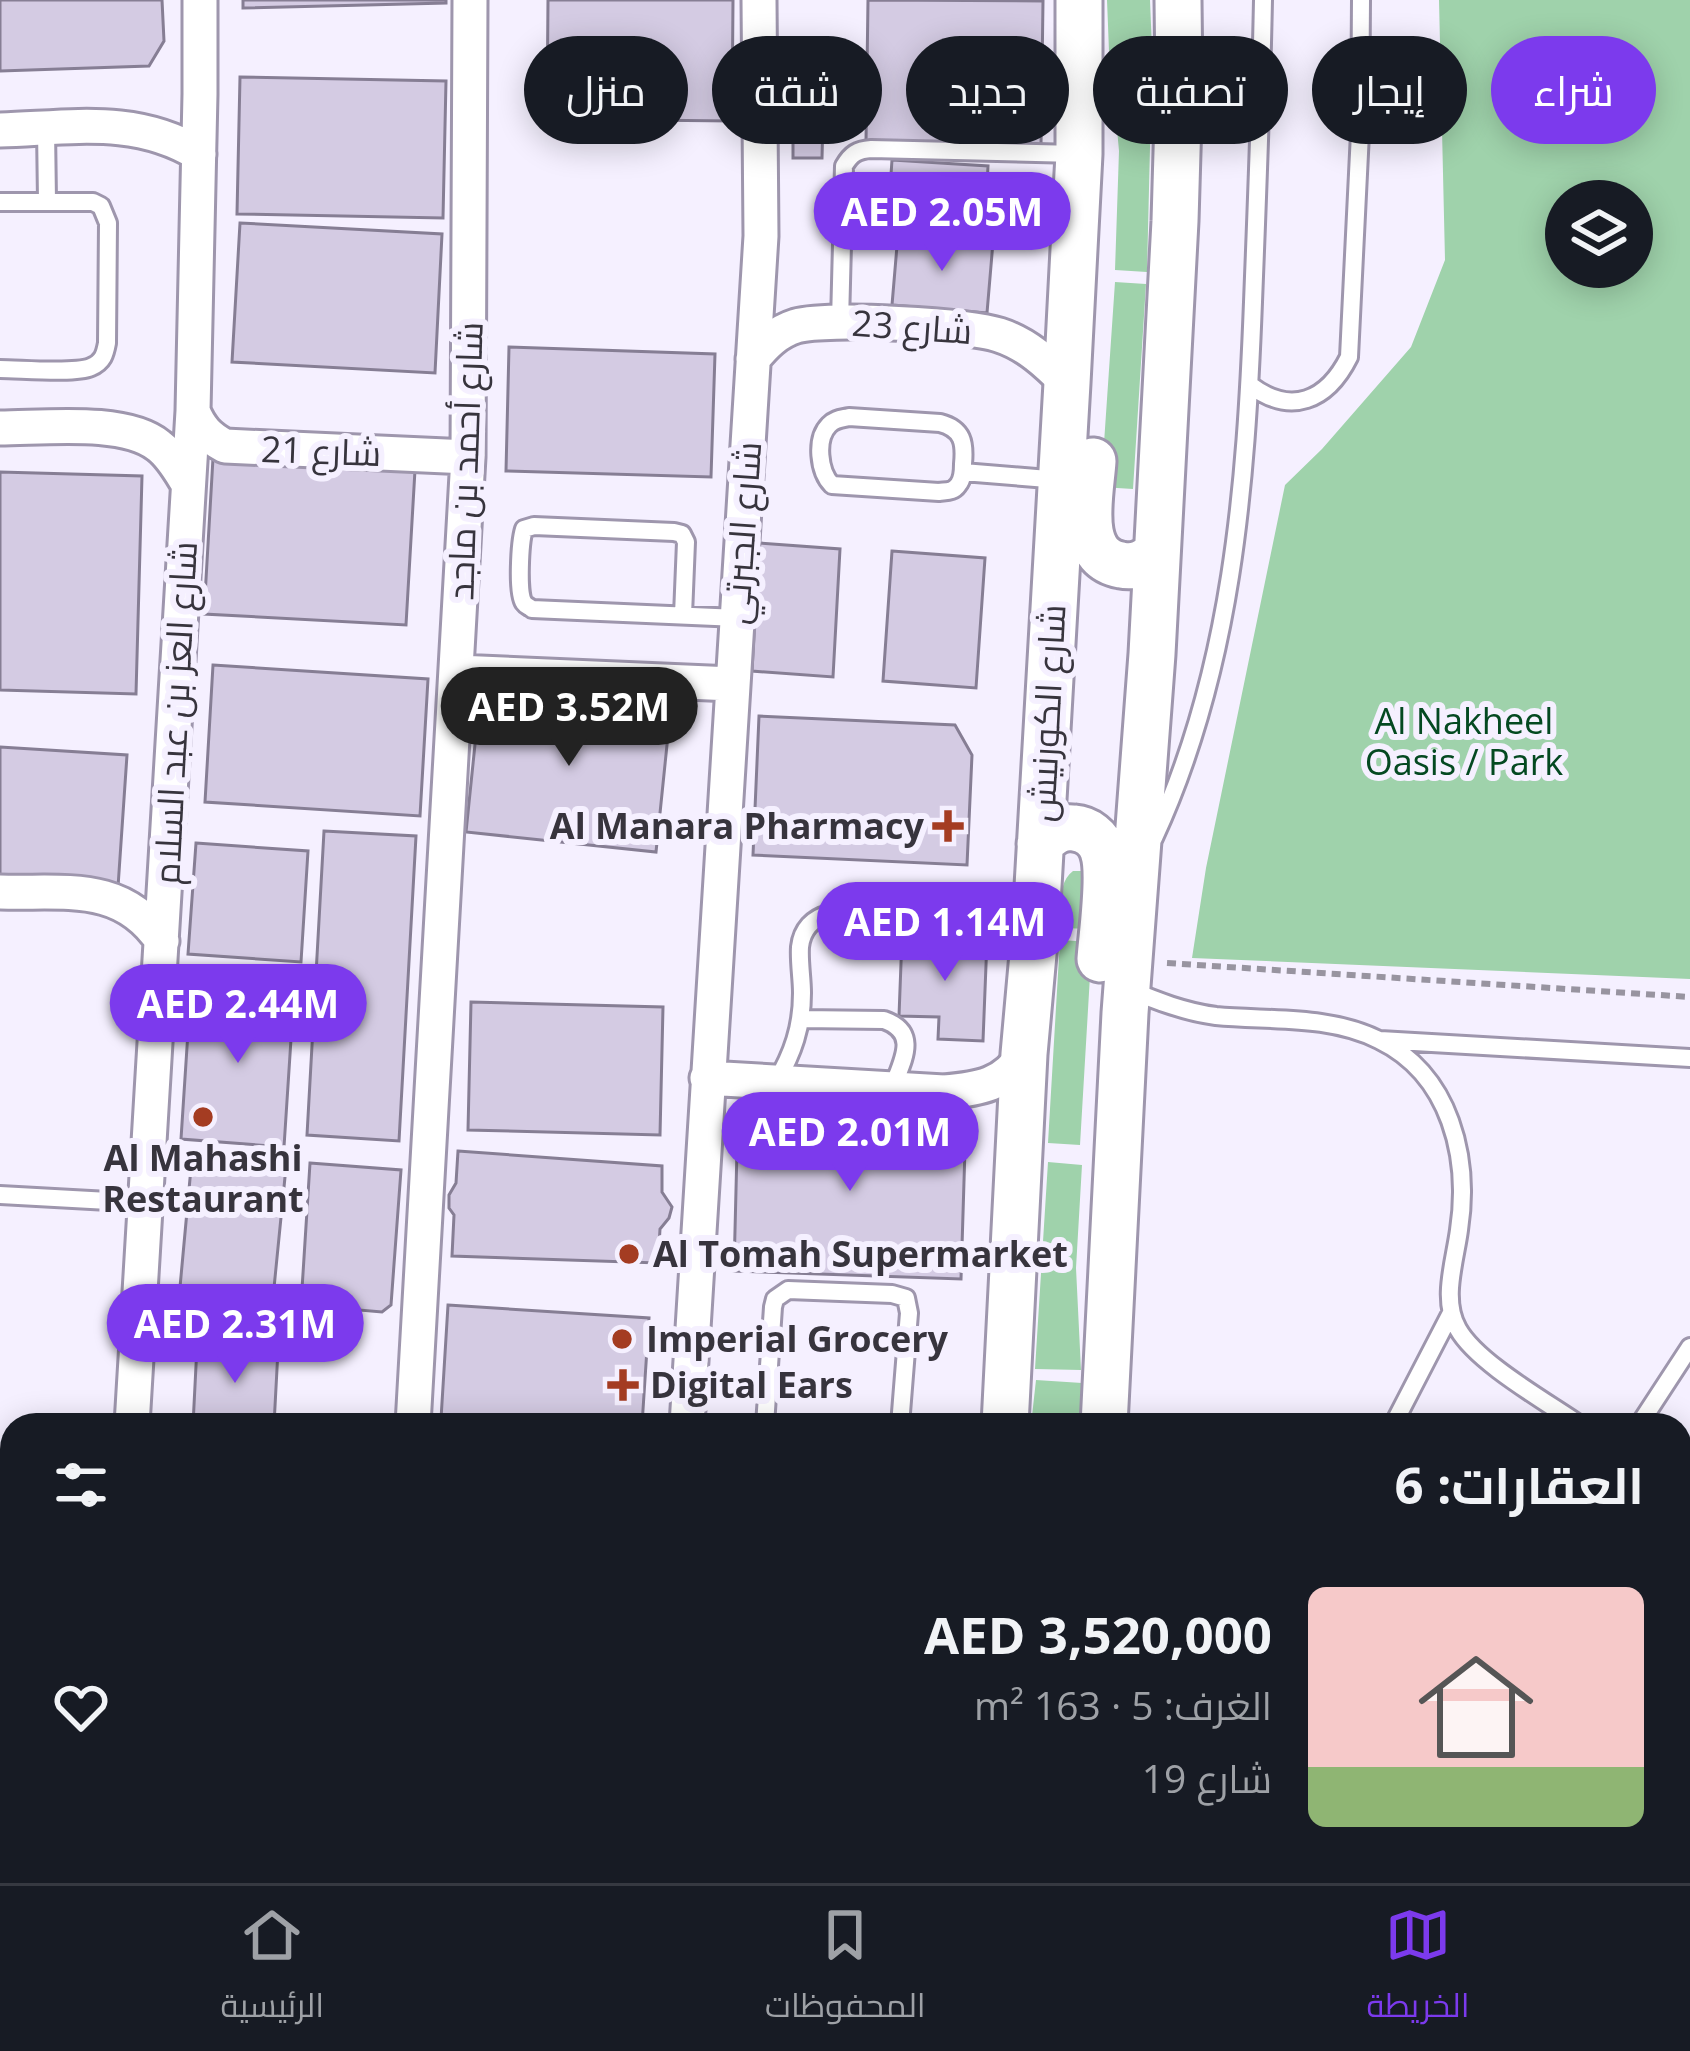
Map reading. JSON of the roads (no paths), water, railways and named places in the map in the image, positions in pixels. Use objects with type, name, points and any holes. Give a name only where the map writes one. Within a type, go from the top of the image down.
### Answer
[{"type":"main road","name":"شارع الكورنيش","points":[[1006,1413],[1079,154],[1079,0]]},
{"type":"main road","points":[[1106,1413],[1157,552],[1175,198],[1178,0]]},
{"type":"main road","points":[[1067,383],[1088,409],[1094,430],[1092,543],[1106,560],[1127,566],[1149,560],[1157,552]]},
{"type":"main road","points":[[1040,844],[1060,829],[1072,827],[1095,837],[1102,848],[1102,977],[1115,1005],[1128,988]]},
{"type":"street","name":"شارع العز بن عبد السلام","points":[[133,1413],[193,411],[200,0]]},
{"type":"street","name":"شارع أحمد بن ماجد","points":[[413,1413],[468,457],[470,0]]},
{"type":"street","name":"شارع الجبرتي","points":[[688,1413],[762,194],[759,0]]},
{"type":"street","points":[[0,130],[116,126],[162,135],[199,154]]},
{"type":"street","name":"شارع 23","points":[[753,359],[776,335],[806,323],[980,330],[1026,348],[1067,383]]},
{"type":"street","name":"شارع 21","points":[[193,411],[199,426],[225,446],[468,457]]},
{"type":"street","points":[[0,428],[115,428],[138,434],[159,445],[188,484]]},
{"type":"street","points":[[457,672],[732,684]]},
{"type":"street","points":[[0,892],[111,898],[149,922],[162,941]]},
{"type":"street","points":[[707,1078],[944,1092],[980,1088],[1006,1076],[1024,1054]]},
{"type":"lane","points":[[1137,872],[1177,784],[1198,723],[1238,534],[1250,385],[1262,0]]},
{"type":"lane","points":[[1250,385],[1266,398],[1307,399],[1340,376],[1349,357],[1361,0]]},
{"type":"lane","points":[[46,128],[47,201]]},
{"type":"lane","points":[[840,322],[844,166],[850,156],[871,149],[1079,154]]},
{"type":"lane","points":[[0,202],[93,202],[106,214],[106,353],[92,367],[82,369],[0,369]]},
{"type":"lane","points":[[849,417],[947,424],[964,441],[963,472],[955,488],[939,492],[839,487],[823,475],[824,434],[833,421],[849,417]]},
{"type":"lane","points":[[963,472],[1061,480]]},
{"type":"lane","points":[[683,615],[686,542],[682,534],[524,529],[521,596],[526,606],[539,610],[738,618]]},
{"type":"lane","points":[[776,1082],[801,1019],[800,948],[812,922],[842,913],[972,925],[1036,921]]},
{"type":"lane","points":[[1128,988],[1210,1015],[1296,1020],[1353,1030],[1403,1055],[1437,1092],[1456,1137],[1462,1205],[1449,1295],[1457,1328],[1476,1350],[1563,1413]]},
{"type":"lane","points":[[801,1019],[894,1024],[901,1030],[906,1050],[892,1089]]},
{"type":"lane","points":[[1380,1040],[1690,1058]]},
{"type":"lane","points":[[0,1195],[145,1203]]},
{"type":"lane","points":[[766,1413],[775,1299],[796,1290],[906,1298],[909,1312],[901,1413]]},
{"type":"lane","points":[[1399,1413],[1451,1313]]},
{"type":"lane","points":[[1647,1413],[1690,1347]]},
{"type":"place","name":"Al Manara Pharmacy","points":[[948,826]]},
{"type":"place","name":"Al Mahashi Restaurant","points":[[203,1117]]},
{"type":"place","name":"Al Tomah Supermarket","points":[[629,1254]]},
{"type":"place","name":"Imperial Grocery","points":[[622,1339]]},
{"type":"place","name":"Digital Ears","points":[[623,1385]]},
{"type":"park label","name":"Al Nakheel Oasis / Park","points":[[1464,742]]}]
